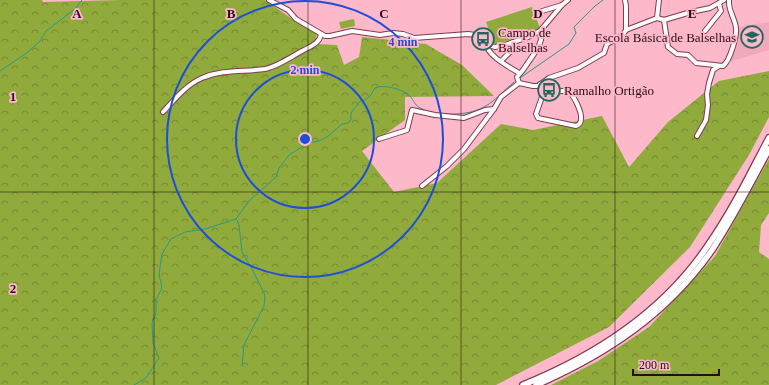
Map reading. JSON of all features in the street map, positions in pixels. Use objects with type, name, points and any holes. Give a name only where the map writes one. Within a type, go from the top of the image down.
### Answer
[{"type":"highway","points":[[523,385],[560,369],[591,353],[639,321],[670,292],[694,265],[709,245],[769,138]]},
{"type":"highway","points":[[536,385],[593,358],[617,343],[647,321],[673,297],[695,272],[728,225],[769,149]]},
{"type":"street","points":[[269,0],[288,10],[296,19],[321,34],[330,36],[352,31],[380,35],[393,33],[403,34],[414,38],[468,34],[475,35],[486,44],[495,47],[528,37],[540,31],[568,0]]},
{"type":"street","points":[[518,83],[533,86],[540,84],[550,78],[578,68],[604,53],[606,44],[622,36],[626,30],[625,0]]},
{"type":"street","points":[[657,18],[659,0]]},
{"type":"street","points":[[626,30],[657,18],[664,20],[710,8],[724,0]]},
{"type":"street","points":[[664,20],[668,47],[677,54],[688,55],[696,63],[723,66],[726,64],[731,51],[736,28],[730,11],[729,0]]},
{"type":"street","points":[[705,30],[721,11],[719,4]]},
{"type":"street","points":[[538,15],[539,12],[562,5]]},
{"type":"street","points":[[518,83],[517,77],[519,73],[523,70],[538,48],[541,40],[540,31]]},
{"type":"street","points":[[163,112],[193,83],[204,78],[230,71],[254,70],[276,66],[318,42],[321,34]]},
{"type":"street","points":[[501,61],[512,50],[513,42]]},
{"type":"street","points":[[486,44],[487,49],[519,73]]},
{"type":"street","points":[[697,136],[706,120],[708,105],[707,94],[713,70],[719,66]]},
{"type":"street","points":[[422,186],[448,166],[464,149],[494,110],[501,97],[518,83]]},
{"type":"street","points":[[540,84],[543,94],[536,114],[538,118],[576,126],[582,120],[582,116],[574,97],[570,93],[566,91],[543,94]]},
{"type":"street","points":[[379,139],[407,130],[412,110],[464,118],[485,110],[494,110]]},
{"type":"shaded area","name":"Escola Básica de Balselhas","points":[[769,22],[769,50],[728,62],[738,27]]},
{"type":"green space","points":[[0,0],[42,0],[43,2],[121,0],[265,0],[317,34],[315,41],[318,44],[337,45],[344,65],[359,57],[362,37],[426,44],[462,65],[494,96],[405,97],[405,120],[362,151],[394,192],[437,183],[501,124],[533,130],[602,116],[629,167],[668,122],[719,81],[769,71],[769,117],[749,155],[690,247],[609,327],[496,385],[0,385]]},
{"type":"green space","points":[[532,7],[540,28],[538,30],[495,45],[493,43],[486,22]]},
{"type":"green space","points":[[354,19],[355,26],[341,29],[339,22]]},
{"type":"green space","points":[[769,159],[769,213],[761,225],[759,252],[769,259],[769,385],[551,385],[598,361],[649,327],[715,256]]},
{"type":"waterway","points":[[0,71],[28,52],[40,41],[46,31],[75,9],[82,0]]},
{"type":"waterway","points":[[520,78],[569,44],[576,33],[574,27],[603,0]]},
{"type":"waterway","points":[[134,385],[146,378],[159,358],[153,343],[152,323],[156,313],[156,300],[162,288],[159,274],[162,254],[171,239],[185,232],[205,229],[236,219],[249,201],[276,177],[279,168],[289,155],[308,143],[319,141],[327,137],[342,124],[348,123],[351,120],[351,113],[360,101],[365,100],[370,96],[375,88],[387,87],[405,92],[418,107],[426,111],[441,114],[458,114],[480,109],[494,100],[514,82]]},
{"type":"waterway","points":[[237,220],[239,225],[242,252],[265,295],[264,306],[244,345],[242,366]]},
{"type":"place","name":"Escola Básica de Balselhas","points":[[752,37]]},
{"type":"place","name":"Campo de Balselhas","points":[[483,39]]},
{"type":"place","name":"Ramalho Ortigão","points":[[549,90]]}]
